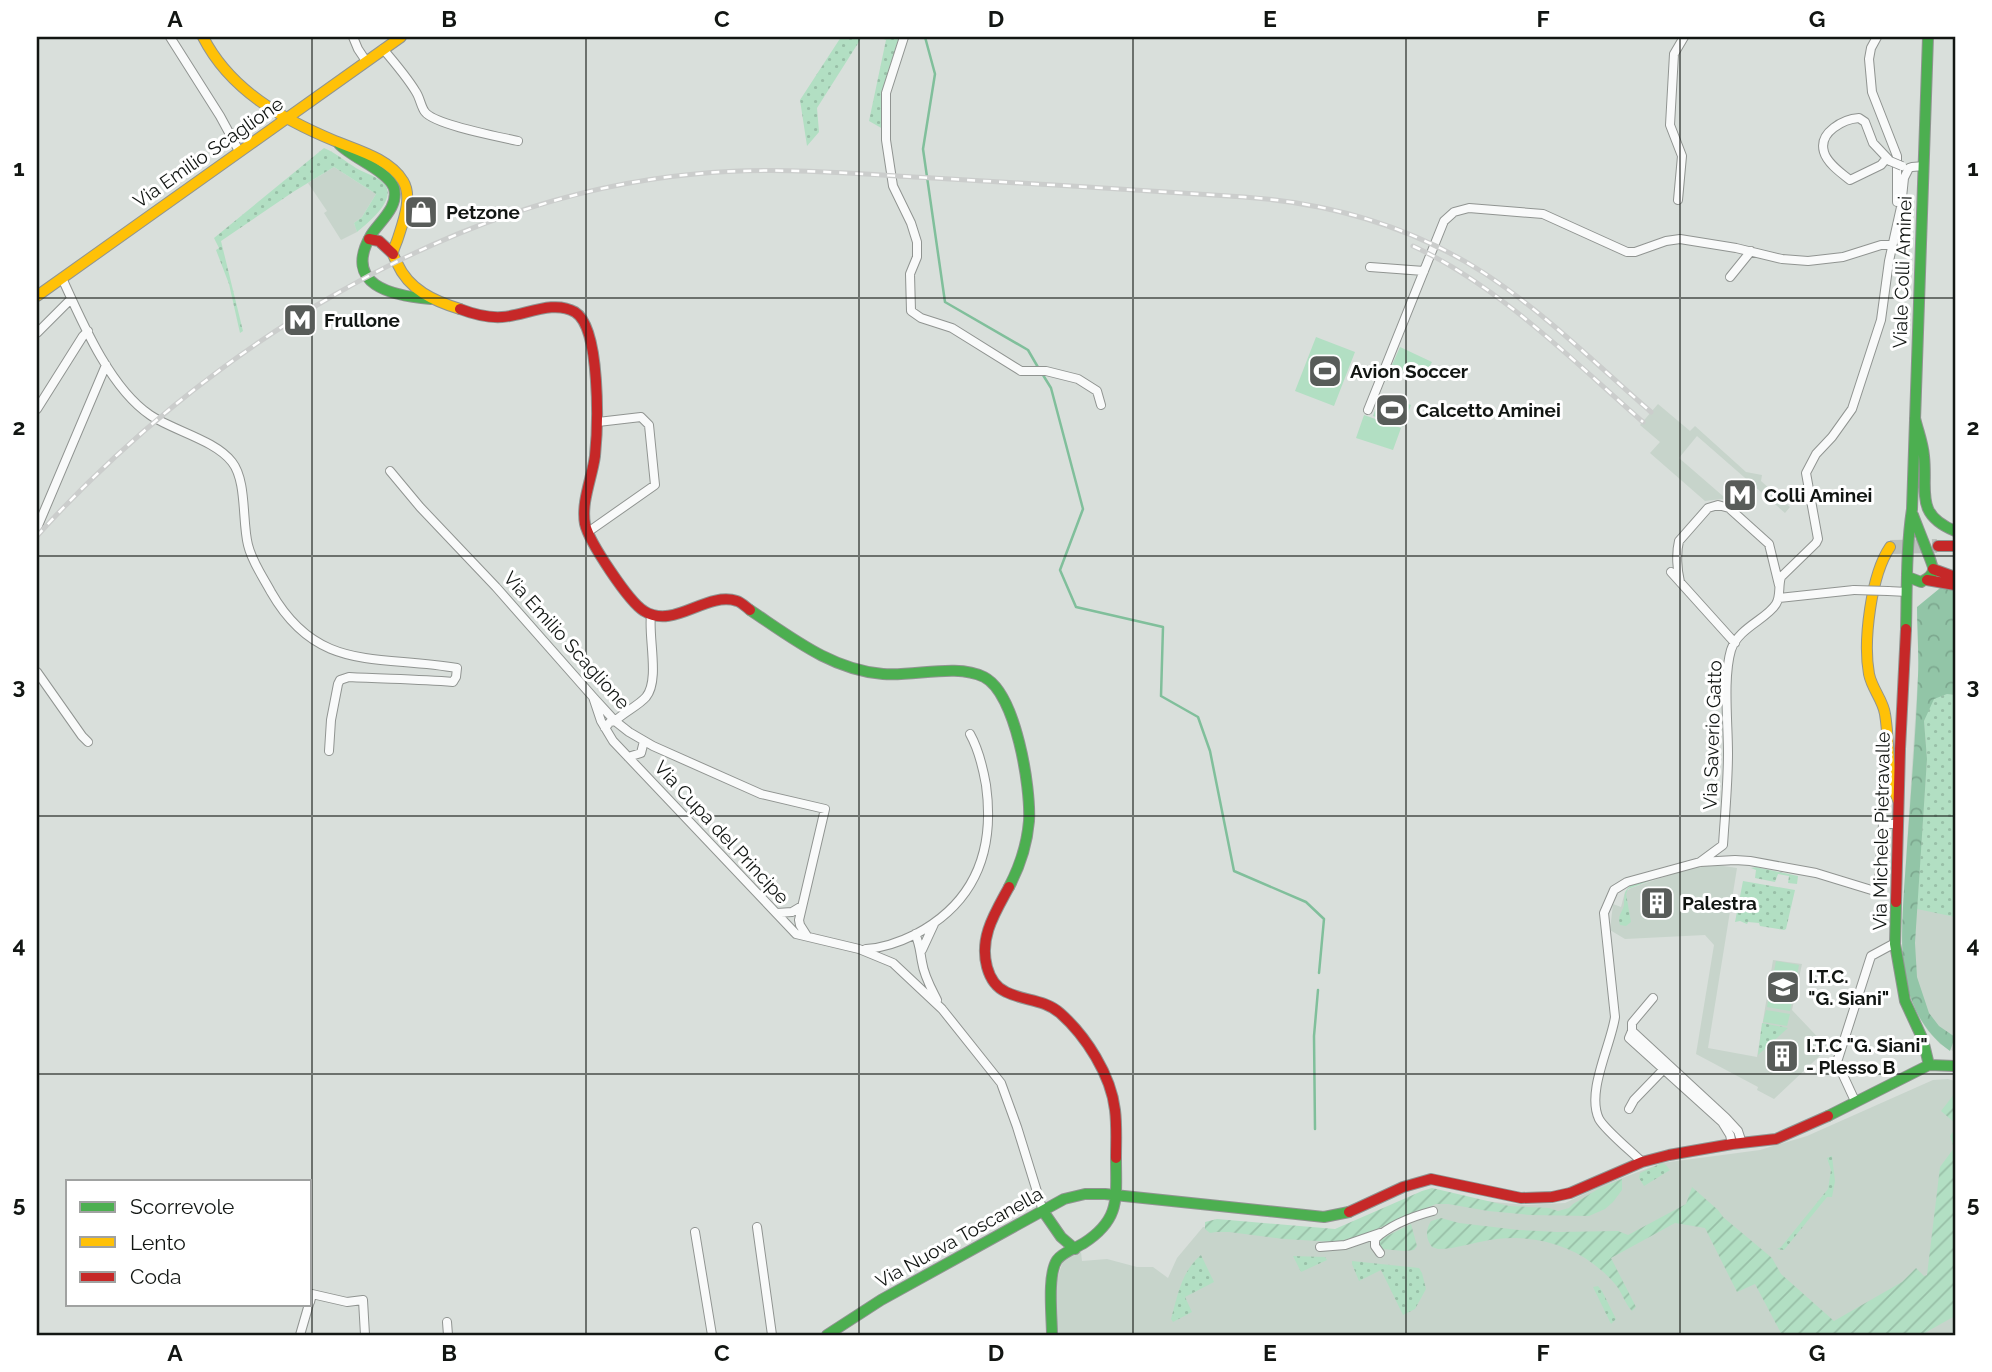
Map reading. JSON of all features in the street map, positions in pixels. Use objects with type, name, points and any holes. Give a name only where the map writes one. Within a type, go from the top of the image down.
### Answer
[{"type":"main road","points":[[203,37],[212,55],[242,88],[287,118],[389,167],[405,183],[407,198],[393,254]]},
{"type":"main road","name":"Via Emilio Scaglione","points":[[37,296],[401,37]]},
{"type":"main road","name":"Viale Colli Aminei","points":[[1908,560],[1928,37]]},
{"type":"main road","points":[[338,142],[342,149],[391,180],[395,189],[394,202],[389,212],[369,239],[363,271],[372,284],[391,292],[434,299]]},
{"type":"main road","points":[[369,239],[379,241],[393,254],[407,280],[434,299],[454,307],[498,318],[549,307],[565,308],[579,315],[589,330],[598,396],[598,422],[585,513],[588,532],[597,551],[643,611],[651,615],[672,615],[721,600],[737,601],[818,656],[841,665],[879,674],[977,674],[995,686],[1008,706],[1027,785],[1028,826],[1021,861],[984,940],[989,975],[1002,991],[1047,1004],[1058,1012],[1103,1071],[1115,1110],[1113,1212],[1109,1221],[1087,1242],[1061,1255],[1056,1262],[1053,1278],[1052,1335]]},
{"type":"main road","points":[[1915,418],[1924,457],[1925,506],[1940,526],[1955,531]]},
{"type":"main road","points":[[1912,509],[1933,569],[1927,580]]},
{"type":"main road","points":[[1938,546],[1955,546]]},
{"type":"main road","points":[[1890,547],[1884,553],[1875,584],[1868,658],[1871,680],[1885,713],[1892,788],[1899,802]]},
{"type":"main road","points":[[1929,558],[1920,554],[1912,556],[1905,569],[1908,577],[1916,582],[1927,580],[1955,585]]},
{"type":"main road","points":[[1933,569],[1955,577]]},
{"type":"main road","name":"Via Michele Pietravalle","points":[[1908,577],[1895,943],[1905,1001],[1923,1040],[1928,1065]]},
{"type":"main road","points":[[1928,1065],[1955,1066]]},
{"type":"main road","name":"Via Nuova Toscanella","points":[[827,1335],[881,1300],[1074,1195],[1115,1195],[1324,1217],[1346,1214],[1416,1181],[1431,1179],[1521,1198],[1552,1197],[1570,1193],[1642,1162],[1669,1155],[1776,1139],[1817,1122],[1928,1065]]},
{"type":"main road","points":[[1043,1210],[1061,1237],[1074,1249]]},
{"type":"street","points":[[170,37],[239,151]]},
{"type":"street","points":[[353,37],[366,61]]},
{"type":"street","points":[[904,37],[886,93],[886,140],[892,186],[911,223],[917,242],[916,257],[910,274],[911,311],[921,318],[952,328],[1021,370],[1046,371],[1078,379],[1097,391],[1101,405]]},
{"type":"street","points":[[1678,200],[1682,156],[1670,125],[1674,54],[1684,37]]},
{"type":"street","points":[[1877,37],[1871,48],[1871,92],[1897,156],[1897,201],[1901,207]]},
{"type":"street","points":[[383,49],[412,85],[425,112],[433,118],[473,132],[518,141]]},
{"type":"street","points":[[1888,160],[1850,180],[1824,153],[1824,141],[1830,130],[1859,118],[1863,120],[1873,143],[1888,160],[1905,167],[1924,166]]},
{"type":"street","points":[[1779,585],[1782,577],[1818,539],[1806,472],[1816,454],[1852,410],[1881,320],[1891,245],[1901,207],[1905,167]]},
{"type":"street","points":[[1368,410],[1444,221],[1454,212],[1469,208],[1543,214],[1626,252],[1635,252],[1673,239],[1751,251],[1782,259],[1808,261],[1843,257],[1881,245],[1891,245]]},
{"type":"street","points":[[1730,277],[1751,251]]},
{"type":"street","points":[[1370,267],[1424,271]]},
{"type":"street","points":[[62,278],[106,365],[130,397],[147,413],[217,449],[232,461],[242,495],[250,553],[275,599],[302,631],[328,649],[339,653],[457,668],[453,682],[349,677],[340,680],[331,720],[329,751]]},
{"type":"street","points":[[37,333],[71,299]]},
{"type":"street","points":[[37,409],[88,331]]},
{"type":"street","points":[[37,528],[106,365]]},
{"type":"street","points":[[588,532],[654,485],[649,425],[641,418],[598,422]]},
{"type":"street","name":"Via Emilio Scaglione","points":[[390,471],[615,721],[644,741],[761,794],[825,809],[802,906],[800,925],[807,936]]},
{"type":"street","points":[[1680,582],[1679,541],[1708,508],[1718,505],[1730,508],[1769,544],[1779,585],[1779,598],[1854,590],[1907,592]]},
{"type":"street","points":[[1671,572],[1735,643]]},
{"type":"street","name":"Via Saverio Gatto","points":[[1700,862],[1723,845],[1728,756],[1727,684],[1731,648],[1750,625],[1773,608],[1779,598]]},
{"type":"street","points":[[605,728],[644,700],[650,688],[651,615]]},
{"type":"street","points":[[37,671],[88,742]]},
{"type":"street","name":"Via Cupa del Principe","points":[[593,697],[613,741],[796,934],[868,950],[892,945],[936,921],[958,902],[976,875],[986,845],[989,820],[984,773],[970,734]]},
{"type":"street","points":[[628,757],[641,753],[644,741]]},
{"type":"street","points":[[1642,1162],[1599,1119],[1597,1106],[1598,1075],[1615,1017],[1604,913],[1614,890],[1627,882],[1700,862],[1750,861],[1816,873],[1878,892],[1883,824],[1898,824]]},
{"type":"street","points":[[777,913],[792,912],[802,906]]},
{"type":"street","points":[[921,953],[936,921]]},
{"type":"street","points":[[915,934],[927,980],[942,1009]]},
{"type":"street","points":[[1856,1100],[1839,1062],[1873,957],[1895,943]]},
{"type":"street","points":[[892,945],[889,953],[893,963]]},
{"type":"street","name":"Via Cupa del Principe","points":[[859,949],[893,963],[918,985],[942,1009],[1001,1083],[1043,1210]]},
{"type":"street","points":[[918,985],[927,980]]},
{"type":"street","points":[[1653,998],[1632,1023],[1629,1038],[1722,1122],[1737,1143]]},
{"type":"street","points":[[1632,1031],[1726,1118],[1738,1131],[1737,1143]]},
{"type":"street","points":[[1629,1110],[1634,1100],[1663,1070]]},
{"type":"street","points":[[1320,1247],[1345,1245],[1433,1211]]},
{"type":"street","points":[[757,1227],[772,1335]]},
{"type":"street","points":[[695,1232],[712,1335]]},
{"type":"street","points":[[1380,1254],[1375,1246],[1375,1239],[1382,1232]]},
{"type":"street","points":[[1061,1237],[1061,1255]]},
{"type":"street","points":[[312,1294],[347,1302],[363,1300],[365,1335]]},
{"type":"street","points":[[300,1335],[308,1306]]},
{"type":"street","points":[[447,1322],[448,1335]]},
{"type":"shaded area","points":[[334,167],[376,194],[362,217],[354,223],[357,232],[341,240],[324,213],[327,211],[308,183]]},
{"type":"shaded area","points":[[1658,404],[1690,431],[1695,426],[1746,472],[1762,475],[1761,481],[1790,507],[1785,513],[1697,436],[1679,458],[1731,503],[1722,499],[1705,501],[1650,453],[1660,442],[1640,425]]},
{"type":"shaded area","points":[[1955,629],[1955,1052],[1940,1044],[1918,1016],[1903,941],[1918,675]]},
{"type":"shaded area","name":"I.T.C. \"G. Siani\"","points":[[1710,864],[1737,868],[1708,1048],[1757,1057],[1773,960],[1802,964],[1792,1010],[1828,1048],[1774,1099],[1757,1090],[1758,1087],[1696,1054],[1714,945],[1705,935],[1625,939],[1610,930],[1613,904],[1621,907],[1625,892],[1631,888]]},
{"type":"shaded area","points":[[1933,1080],[1955,1081],[1955,1335],[1055,1335],[1055,1285],[1063,1261],[1073,1254],[1081,1252],[1082,1261],[1107,1259],[1137,1267],[1153,1267],[1168,1278],[1177,1258],[1203,1227],[1334,1234],[1441,1197],[1527,1205],[1565,1203],[1662,1163],[1760,1150],[1807,1136]]},
{"type":"green space","points":[[841,37],[862,37],[817,108],[819,132],[807,146],[800,100]]},
{"type":"green space","points":[[878,37],[899,37],[885,94],[883,129],[869,121],[886,40]]},
{"type":"green space","points":[[324,148],[381,181],[388,194],[386,201],[375,216],[357,232],[354,223],[362,217],[376,194],[334,167],[221,241],[243,331],[240,333],[229,284],[214,238]]},
{"type":"green space","name":"Avion Soccer","points":[[1316,337],[1355,352],[1334,406],[1295,391]]},
{"type":"green space","points":[[1400,347],[1432,362],[1423,380],[1392,365]]},
{"type":"green space","name":"Calcetto Aminei","points":[[1381,394],[1411,405],[1403,427],[1373,416]]},
{"type":"green space","points":[[1364,415],[1401,428],[1393,450],[1356,438]]},
{"type":"green space","points":[[1945,584],[1955,586],[1955,695],[1947,694],[1934,699],[1924,721],[1927,759],[1915,943],[1917,977],[1929,1013],[1939,1026],[1955,1037],[1950,1051],[1928,1030],[1913,1005],[1904,971],[1902,936],[1917,697],[1917,607]]},
{"type":"green space","points":[[1955,695],[1955,917],[1917,909],[1927,759],[1924,721],[1933,698]]},
{"type":"green space","points":[[1751,868],[1798,876],[1797,884],[1788,883],[1789,876],[1778,874],[1775,882],[1755,878],[1756,870]]},
{"type":"green space","points":[[1660,877],[1628,889],[1626,894],[1631,922],[1626,926],[1620,925],[1619,917],[1627,889],[1640,882]]},
{"type":"green space","points":[[1743,881],[1795,890],[1786,929],[1760,926],[1759,923],[1735,922]]},
{"type":"green space","points":[[1776,961],[1799,965],[1790,1011],[1767,1007]]},
{"type":"green space","points":[[1766,1010],[1790,1014],[1787,1026],[1763,1022]]},
{"type":"green space","points":[[1762,1023],[1788,1028],[1758,1055]]},
{"type":"green space","points":[[1955,1093],[1955,1123],[1941,1111]]},
{"type":"green space","points":[[1955,1129],[1955,1316],[1921,1335],[1782,1335],[1755,1284],[1737,1292],[1705,1228],[1675,1223],[1611,1258],[1636,1307],[1632,1311],[1617,1287],[1603,1272],[1562,1246],[1514,1238],[1438,1249],[1432,1247],[1427,1238],[1431,1221],[1441,1218],[1459,1223],[1519,1230],[1618,1231],[1628,1235],[1686,1204],[1692,1187],[1772,1258],[1781,1274],[1834,1321],[1902,1282],[1916,1268],[1924,1276],[1927,1275],[1940,1167],[1954,1148],[1950,1136]]},
{"type":"green space","points":[[1832,1156],[1835,1181],[1832,1197],[1827,1197],[1784,1250],[1777,1249],[1828,1189],[1831,1170],[1827,1158]]},
{"type":"green space","points":[[1662,1163],[1670,1170],[1644,1186],[1639,1178],[1640,1173]]},
{"type":"green space","points":[[1622,1179],[1622,1190],[1613,1202],[1589,1216],[1530,1215],[1436,1204],[1360,1236],[1335,1242],[1229,1232],[1210,1233],[1205,1229],[1205,1222],[1217,1219],[1335,1229],[1432,1188],[1509,1206],[1558,1211],[1569,1208],[1600,1188]]},
{"type":"green space","points":[[1411,1224],[1417,1246],[1414,1250],[1381,1249],[1379,1240]]},
{"type":"green space","points":[[1201,1255],[1214,1282],[1185,1297],[1192,1312],[1173,1322],[1171,1319],[1181,1284]]},
{"type":"green space","points":[[1293,1256],[1325,1257],[1327,1260],[1301,1272]]},
{"type":"green space","points":[[1352,1261],[1419,1268],[1426,1289],[1415,1309],[1403,1315],[1381,1270],[1359,1281]]},
{"type":"green space","points":[[1598,1286],[1616,1319],[1611,1324],[1593,1287]]},
{"type":"waterway","points":[[925,37],[935,74],[923,149],[945,302],[1028,350],[1039,369]]},
{"type":"waterway","points":[[1043,375],[1051,388],[1083,509],[1060,570],[1076,607],[1163,627],[1161,696],[1198,717],[1210,751],[1234,871],[1306,902],[1324,919],[1319,973]]},
{"type":"waterway","points":[[1315,1129],[1314,1036],[1318,990]]},
{"type":"tunnel","points":[[1890,547],[1937,546]]},
{"type":"railway","points":[[37,536],[102,469],[174,405],[252,347],[334,295],[420,250],[510,215],[602,189],[695,174],[785,171],[972,180],[1244,197],[1338,211],[1428,242],[1484,273],[1549,322],[1651,412]]},
{"type":"railway","points":[[1413,246],[1445,262],[1505,303],[1643,422]]},
{"type":"traffic: fast","points":[[1906,629],[1928,37]]},
{"type":"traffic: fast","points":[[339,144],[385,176],[394,188],[391,208],[371,235],[364,252],[363,266],[367,276],[387,291],[431,299]]},
{"type":"traffic: fast","points":[[1915,418],[1923,451],[1928,509],[1933,517],[1955,531]]},
{"type":"traffic: fast","points":[[1908,577],[1921,582],[1930,576],[1933,570],[1913,515]]},
{"type":"traffic: fast","points":[[750,610],[797,642],[847,666],[883,674],[961,671],[984,677],[995,686],[1013,721],[1024,765],[1029,806],[1025,847],[1009,887]]},
{"type":"traffic: fast","points":[[1896,902],[1895,944],[1905,1001],[1923,1040],[1929,1065]]},
{"type":"traffic: fast","points":[[1828,1116],[1929,1065],[1955,1066]]},
{"type":"traffic: fast","points":[[1052,1335],[1051,1286],[1054,1267],[1063,1255],[1084,1243],[1105,1225],[1116,1196],[1116,1158]]},
{"type":"traffic: fast","points":[[827,1335],[881,1300],[1064,1199],[1085,1194],[1324,1217],[1349,1212]]},
{"type":"traffic: fast","points":[[1043,1211],[1061,1237],[1075,1249]]},
{"type":"traffic: slow","points":[[203,37],[228,73],[259,101],[296,123],[382,161],[397,173],[406,187],[407,202],[393,255],[402,272],[415,287],[432,298],[460,309]]},
{"type":"traffic: slow","points":[[37,296],[401,37]]},
{"type":"traffic: slow","points":[[1890,547],[1883,559],[1873,591],[1867,660],[1870,679],[1885,714],[1890,768],[1898,800]]},
{"type":"traffic: jam","points":[[369,239],[379,241],[393,254]]},
{"type":"traffic: jam","points":[[460,309],[496,317],[557,307],[575,312],[590,337],[594,357],[596,442],[584,516],[588,533],[601,557],[637,605],[655,616],[678,614],[725,599],[739,602],[750,610]]},
{"type":"traffic: jam","points":[[1938,546],[1955,546]]},
{"type":"traffic: jam","points":[[1933,569],[1955,577]]},
{"type":"traffic: jam","points":[[1927,580],[1955,585]]},
{"type":"traffic: jam","points":[[1896,902],[1906,629]]},
{"type":"traffic: jam","points":[[1009,887],[987,935],[985,956],[990,975],[1002,990],[1054,1008],[1070,1022],[1088,1045],[1103,1070],[1113,1097],[1116,1158]]},
{"type":"traffic: jam","points":[[1349,1212],[1403,1187],[1431,1179],[1521,1198],[1552,1197],[1570,1193],[1642,1162],[1732,1144],[1776,1139],[1828,1116]]},
{"type":"place","name":"Petzone","points":[[421,212]]},
{"type":"place","name":"Frullone","points":[[300,320]]},
{"type":"place","name":"Avion Soccer","points":[[1325,371]]},
{"type":"place","name":"Calcetto Aminei","points":[[1392,410]]},
{"type":"place","name":"Colli Aminei","points":[[1740,495]]},
{"type":"place","name":"Palestra","points":[[1657,903]]},
{"type":"place","name":"I.T.C. \"G. Siani\"","points":[[1783,987]]},
{"type":"place","name":"I.T.C \"G. Siani\" - Plesso B","points":[[1782,1056]]}]
